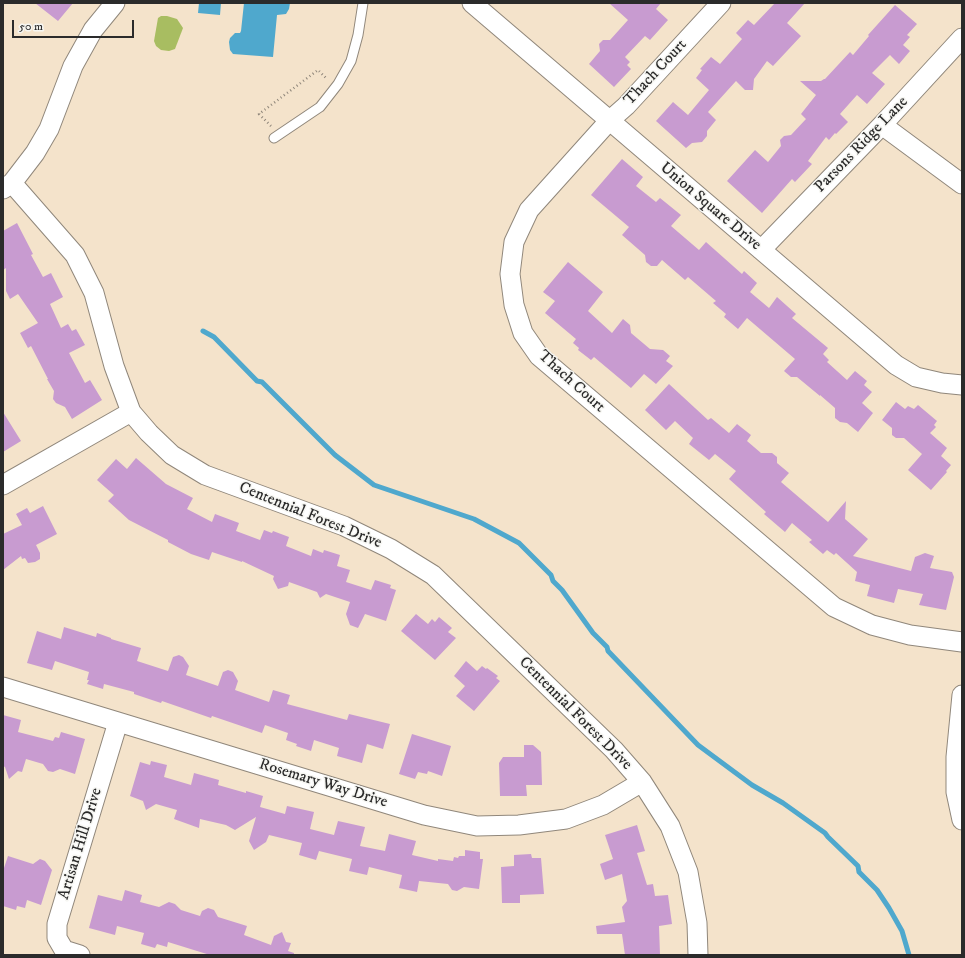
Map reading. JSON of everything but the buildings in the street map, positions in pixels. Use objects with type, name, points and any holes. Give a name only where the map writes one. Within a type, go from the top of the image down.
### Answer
[{"type":"street","points":[[8,186],[35,153],[49,129],[73,66],[93,30],[115,3]]},
{"type":"street","name":"Union Square Drive","points":[[472,3],[896,365],[916,377],[962,385]]},
{"type":"street","name":"Thach Court","points":[[722,3],[528,210],[514,242],[510,274],[514,305],[523,333],[539,356],[834,607],[872,624],[910,635],[962,642]]},
{"type":"street","name":"Parsons Ridge Lane","points":[[761,250],[882,125],[962,38]]},
{"type":"street","points":[[882,125],[962,184]]},
{"type":"street","name":"Centennial Forest Drive","points":[[8,186],[74,255],[94,293],[114,366],[131,412],[172,455],[205,475],[344,526],[391,549],[433,575],[614,750],[642,782],[670,826],[688,872],[697,923],[698,955]]},
{"type":"street","points":[[3,485],[131,412]]},
{"type":"street","name":"Rosemary Way Drive","points":[[3,687],[424,815],[477,826],[518,826],[566,819],[603,805],[642,782]]},
{"type":"street","points":[[962,695],[956,756],[956,792],[962,820]]},
{"type":"street","name":"Artisan Hill Drive","points":[[80,955],[64,950],[57,938],[57,924],[118,722]]},
{"type":"lane","points":[[274,138],[320,107],[338,84],[351,61],[358,35],[363,3]]},
{"type":"path","points":[[271,126],[259,114],[318,70],[326,78],[330,73]]},
{"type":"green space","points":[[161,16],[177,19],[183,28],[175,49],[169,51],[161,50],[156,46],[154,41],[158,18]]},
{"type":"water","points":[[199,3],[221,3],[220,15],[198,13]]},
{"type":"water","points":[[244,3],[290,3],[286,14],[277,15],[273,57],[233,54],[230,50],[230,38],[235,33],[240,33],[241,31]]},
{"type":"waterway","points":[[203,331],[214,337],[257,381],[262,382],[335,455],[374,485],[474,519],[519,543],[551,575],[553,581],[562,590],[593,633],[607,647],[608,651],[698,745],[752,785],[783,803],[825,833],[858,866],[859,872],[877,890],[889,908],[902,931],[909,955]]}]
